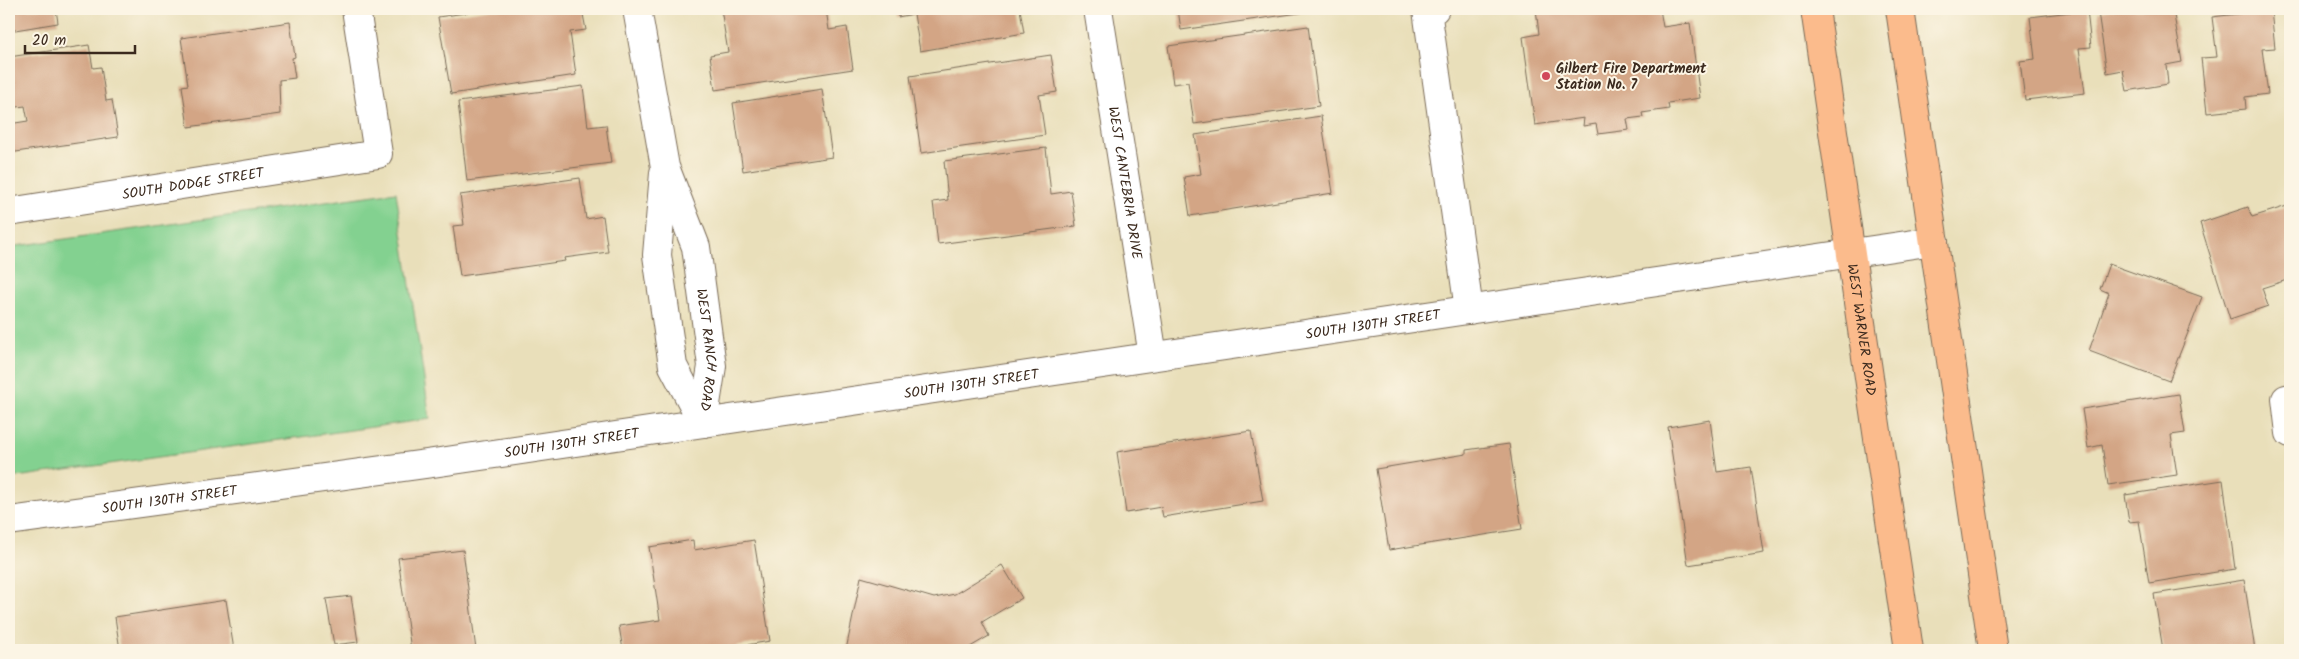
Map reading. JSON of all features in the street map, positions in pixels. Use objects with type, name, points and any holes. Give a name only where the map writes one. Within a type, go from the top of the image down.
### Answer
[{"type":"main road","name":"WEST WARNER ROAD","points":[[1815,9],[1909,650]]},
{"type":"main road","points":[[1900,9],[1993,650]]},
{"type":"street","name":"SOUTH DODGE STREET","points":[[9,212],[378,154],[356,9]]},
{"type":"street","name":"WEST RANCH ROAD","points":[[637,9],[665,166],[696,247],[712,366],[703,423]]},
{"type":"street","name":"WEST CANTEBRIA DRIVE","points":[[1098,9],[1153,356]]},
{"type":"street","points":[[1435,9],[1427,10],[1469,310]]},
{"type":"street","name":"WEST RANCH ROAD","points":[[665,166],[657,255],[673,366],[703,423]]},
{"type":"street","name":"SOUTH 130TH STREET","points":[[9,521],[703,423],[1934,242]]},
{"type":"street","points":[[2288,399],[2290,433]]},
{"type":"green space","points":[[396,192],[430,419],[9,478],[9,247]]},
{"type":"building","points":[[9,9],[56,9],[58,23],[9,31]]},
{"type":"building","points":[[492,9],[582,9],[586,30],[570,32],[576,75],[451,94],[438,17]]},
{"type":"building","points":[[721,9],[826,9],[829,30],[847,27],[853,69],[715,90],[710,55],[728,52]]},
{"type":"building","points":[[897,9],[1020,9],[1024,33],[920,51],[914,14],[898,17]]},
{"type":"building","points":[[1178,9],[1306,9],[1306,12],[1181,30]]},
{"type":"building","points":[[1536,9],[1660,9],[1663,27],[1690,23],[1700,98],[1668,103],[1669,109],[1642,113],[1643,117],[1627,119],[1629,130],[1598,134],[1596,124],[1583,126],[1584,118],[1535,125],[1523,37],[1539,34]]},
{"type":"building","points":[[2116,9],[2173,9],[2182,62],[2166,65],[2168,84],[2127,91],[2123,70],[2107,73],[2098,12]]},
{"type":"building","points":[[2087,10],[2091,47],[2079,48],[2085,93],[2025,100],[2020,61],[2035,59],[2030,17]]},
{"type":"building","points":[[2271,10],[2275,48],[2262,49],[2268,94],[2245,97],[2246,109],[2207,113],[2201,58],[2217,57],[2212,17]]},
{"type":"building","points":[[290,22],[295,57],[292,58],[295,78],[279,80],[280,114],[188,127],[182,86],[188,85],[181,38]]},
{"type":"building","points":[[1308,26],[1319,106],[1194,124],[1188,82],[1173,84],[1168,46]]},
{"type":"building","points":[[89,45],[93,68],[101,67],[106,101],[112,100],[118,137],[9,153],[9,124],[28,121],[25,106],[9,108],[9,57]]},
{"type":"building","points":[[1051,55],[1057,92],[1039,95],[1045,135],[921,153],[910,76]]},
{"type":"building","points":[[583,86],[588,127],[606,125],[611,163],[467,181],[458,102]]},
{"type":"building","points":[[822,89],[832,157],[743,171],[733,103]]},
{"type":"building","points":[[1321,116],[1333,193],[1190,216],[1184,177],[1201,174],[1195,135]]},
{"type":"building","points":[[1046,148],[1051,194],[1071,191],[1076,226],[938,244],[933,202],[948,200],[944,161]]},
{"type":"building","points":[[580,178],[586,219],[603,216],[608,252],[564,258],[565,261],[460,276],[453,226],[464,225],[460,195]]},
{"type":"building","points":[[2287,206],[2290,216],[2290,279],[2262,288],[2268,306],[2230,319],[2200,223],[2248,207],[2252,217]]},
{"type":"building","points":[[2109,264],[2202,297],[2169,381],[2089,351],[2109,293],[2100,289]]},
{"type":"building","points":[[2179,394],[2185,433],[2171,435],[2177,475],[2108,485],[2102,445],[2088,448],[2082,409]]},
{"type":"building","points":[[1710,420],[1717,472],[1751,467],[1764,553],[1688,565],[1668,427]]},
{"type":"building","points":[[1251,431],[1263,501],[1163,517],[1161,507],[1126,513],[1117,452]]},
{"type":"building","points":[[1509,444],[1522,529],[1389,550],[1376,469],[1466,454],[1466,450]]},
{"type":"building","points":[[2223,480],[2235,569],[2149,583],[2139,521],[2129,522],[2125,495]]},
{"type":"building","points":[[693,540],[694,550],[754,540],[770,641],[735,647],[735,650],[623,650],[619,626],[660,620],[649,547]]},
{"type":"building","points":[[463,550],[476,650],[411,650],[398,558]]},
{"type":"building","points":[[1002,565],[1022,598],[982,622],[989,636],[965,650],[846,650],[861,577],[934,598],[955,594]]},
{"type":"building","points":[[2244,580],[2255,650],[2163,650],[2154,594]]},
{"type":"building","points":[[351,596],[358,642],[334,645],[326,599]]},
{"type":"building","points":[[226,600],[234,650],[120,650],[115,617]]},
{"type":"place","name":"Gilbert Fire Department Station No. 7","points":[[1546,76]]}]
